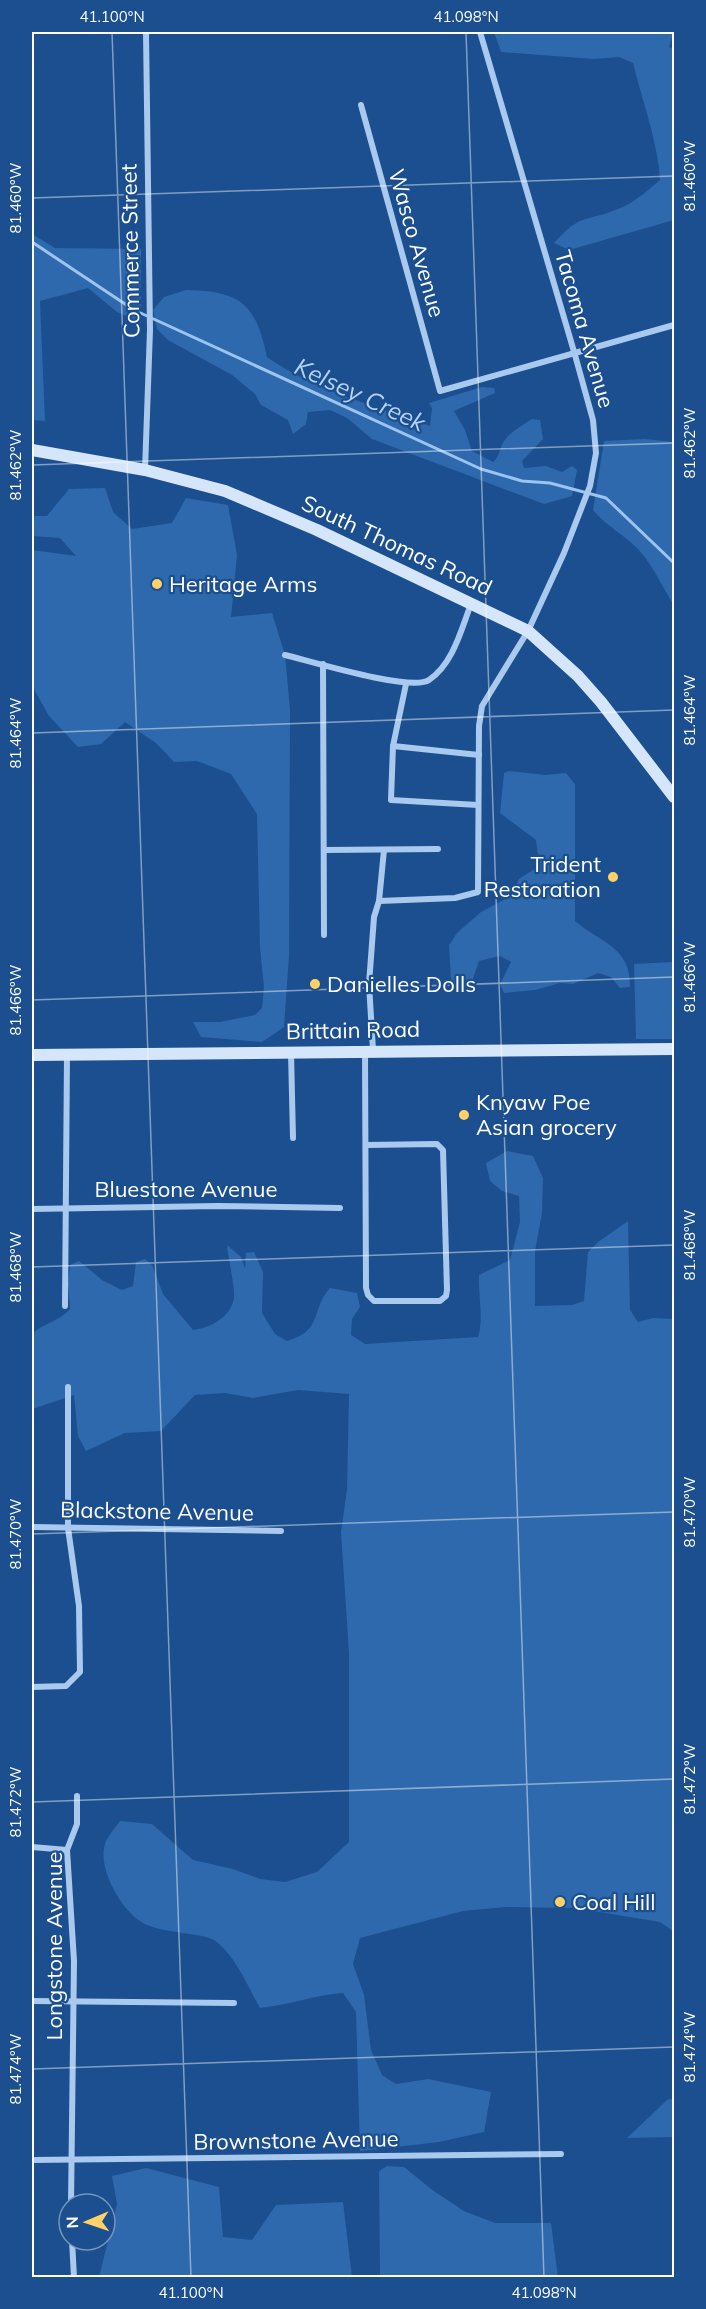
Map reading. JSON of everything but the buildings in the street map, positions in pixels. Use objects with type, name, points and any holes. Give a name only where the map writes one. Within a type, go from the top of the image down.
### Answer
[{"type":"street","name":"Commerce Street","points":[[145,470],[150,330],[146,32]]},
{"type":"street","name":"Tacoma Avenue","points":[[379,901],[455,898],[478,892],[479,755],[482,706],[528,631],[584,503],[596,462],[596,437],[575,355],[480,32]]},
{"type":"street","name":"Wasco Avenue","points":[[361,105],[440,391],[575,355]]},
{"type":"street","points":[[575,355],[675,325]]},
{"type":"street","name":"South Thomas Road","points":[[32,450],[145,470],[225,491],[267,507],[528,631],[578,676],[675,797]]},
{"type":"street","points":[[285,654],[406,684],[428,681],[448,661],[471,604]]},
{"type":"street","points":[[323,664],[326,850],[324,935]]},
{"type":"street","points":[[406,684],[393,746],[391,800],[478,804]]},
{"type":"street","points":[[393,746],[479,755]]},
{"type":"street","points":[[326,850],[438,849]]},
{"type":"street","points":[[366,1145],[437,1144],[443,1150],[447,1290],[446,1296],[440,1301],[374,1301],[368,1296],[366,1145],[369,984],[374,917],[379,901],[384,850]]},
{"type":"street","name":"Brittain Road","points":[[32,1055],[675,1049]]},
{"type":"street","points":[[291,1052],[293,1138]]},
{"type":"street","points":[[65,1306],[67,1054]]},
{"type":"street","name":"Bluestone Avenue","points":[[32,1209],[218,1206],[340,1208]]},
{"type":"street","points":[[32,1687],[66,1686],[80,1672],[81,1634],[68,1528],[68,1387]]},
{"type":"street","name":"Blackstone Avenue","points":[[32,1527],[281,1531]]},
{"type":"street","name":"Longstone Avenue","points":[[71,2192],[74,1961],[68,1850],[77,1824],[76,1796]]},
{"type":"street","points":[[32,1847],[68,1850]]},
{"type":"street","points":[[32,2001],[234,2003]]},
{"type":"street","name":"Brownstone Avenue","points":[[32,2160],[561,2154]]},
{"type":"street","points":[[73,2252],[74,2277]]},
{"type":"shaded area","points":[[494,32],[674,32],[669,47],[674,49],[674,220],[569,250],[554,243],[578,222],[624,206],[660,180],[653,136],[633,63],[619,57],[594,59],[501,52]]},
{"type":"shaded area","points":[[32,234],[55,248],[141,249],[141,323],[117,312],[88,288],[40,301],[45,421],[32,420]]},
{"type":"shaded area","points":[[186,290],[220,293],[243,304],[257,324],[267,357],[286,369],[346,397],[430,426],[432,408],[429,403],[482,387],[494,388],[495,393],[454,411],[465,430],[472,451],[493,462],[504,441],[510,435],[532,419],[540,420],[543,439],[522,461],[524,468],[546,466],[562,472],[572,466],[577,470],[572,496],[544,504],[372,439],[347,418],[330,410],[308,412],[306,424],[293,434],[288,420],[261,405],[255,394],[232,375],[168,340],[157,329],[153,310],[164,297]]},
{"type":"shaded area","points":[[644,439],[674,442],[674,605],[654,570],[639,550],[593,510],[604,441]]},
{"type":"shaded area","points":[[105,488],[113,512],[132,529],[172,523],[186,498],[228,505],[237,555],[231,617],[272,613],[285,655],[290,710],[289,956],[284,1027],[262,1042],[201,1037],[193,1022],[220,1022],[255,1015],[262,1008],[264,987],[260,948],[257,814],[231,774],[197,761],[174,762],[156,743],[125,722],[101,744],[78,747],[49,716],[32,686],[32,550],[76,556],[60,538],[32,536],[32,516],[47,516],[69,489]]},
{"type":"shaded area","points":[[509,771],[545,775],[566,773],[575,784],[575,921],[620,954],[629,974],[630,987],[620,988],[611,977],[598,973],[573,984],[560,983],[535,990],[504,993],[500,984],[511,962],[500,956],[479,961],[469,990],[457,990],[451,980],[449,945],[457,933],[481,912],[511,896],[519,879],[536,868],[538,855],[536,840],[500,813],[504,773]]},
{"type":"shaded area","points":[[674,962],[674,1039],[636,1039],[634,964]]},
{"type":"shaded area","points":[[507,1151],[533,1156],[543,1178],[542,1213],[535,1251],[535,1306],[572,1305],[584,1301],[588,1252],[628,1221],[630,1310],[638,1322],[653,1318],[674,1319],[674,1932],[660,1922],[575,1908],[506,1907],[463,1911],[360,1938],[353,1964],[364,1995],[371,2050],[382,2075],[396,2084],[428,2079],[491,2092],[484,2132],[439,2142],[360,2151],[356,2012],[343,1993],[260,2008],[235,1962],[214,1940],[150,1926],[135,1917],[113,1888],[103,1854],[109,1835],[120,1821],[152,1824],[193,1860],[233,1869],[260,1879],[285,1882],[317,1872],[349,1842],[349,1653],[341,1532],[347,1490],[349,1394],[298,1390],[253,1398],[225,1393],[195,1395],[161,1431],[125,1433],[86,1451],[78,1436],[74,1395],[32,1409],[32,1334],[70,1309],[68,1284],[70,1265],[79,1261],[102,1280],[122,1290],[133,1286],[136,1262],[145,1259],[152,1265],[163,1294],[193,1330],[213,1324],[225,1316],[234,1297],[227,1245],[241,1257],[245,1269],[246,1253],[254,1252],[263,1272],[262,1313],[275,1334],[287,1341],[307,1331],[312,1325],[320,1304],[330,1288],[357,1293],[360,1307],[352,1319],[351,1335],[365,1344],[478,1337],[481,1315],[479,1275],[510,1260],[520,1222],[519,1196],[502,1191],[490,1181],[486,1163]]},
{"type":"shaded area","points":[[674,2098],[674,2137],[627,2138],[667,2100]]},
{"type":"shaded area","points":[[387,2166],[404,2167],[464,2211],[495,2223],[551,2223],[558,2277],[380,2277],[379,2171]]},
{"type":"shaded area","points":[[146,2168],[219,2187],[223,2237],[252,2240],[276,2205],[343,2202],[352,2277],[99,2277],[105,2252],[117,2252],[117,2192],[115,2192],[112,2176]]},
{"type":"waterway","name":"Kelsey Creek","points":[[32,242],[134,310],[481,469],[522,481],[550,483],[606,498],[674,563]]},
{"type":"place","name":"Heritage Arms","points":[[157,584]]},
{"type":"place","name":"Trident Restoration","points":[[613,877]]},
{"type":"place","name":"Danielles Dolls","points":[[315,984]]},
{"type":"place","name":"Knyaw Poe Asian grocery","points":[[464,1115]]},
{"type":"place","name":"Coal Hill","points":[[560,1902]]}]
